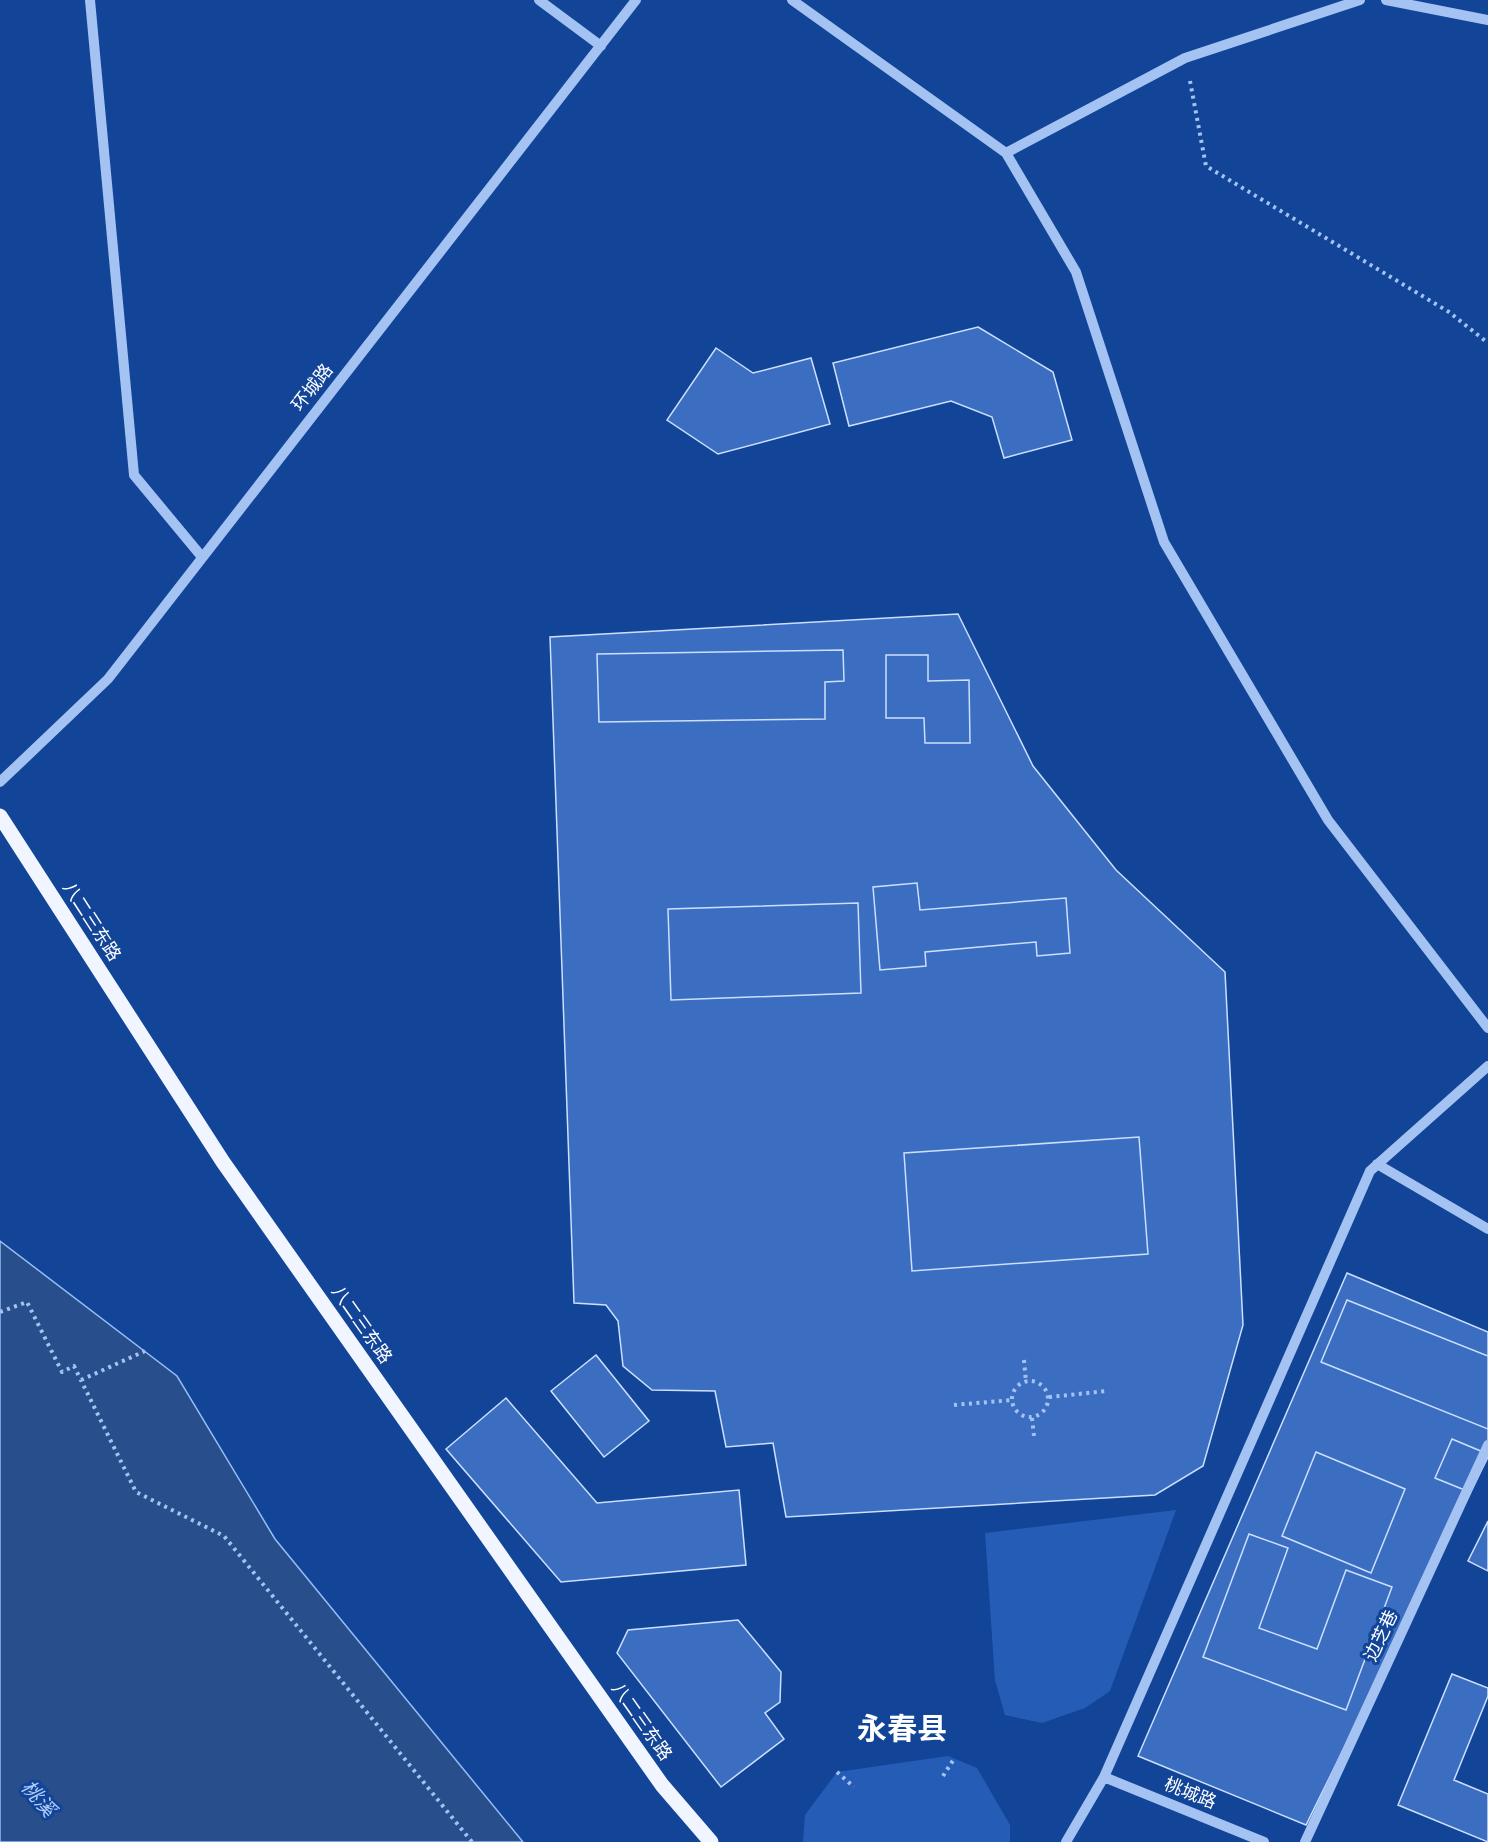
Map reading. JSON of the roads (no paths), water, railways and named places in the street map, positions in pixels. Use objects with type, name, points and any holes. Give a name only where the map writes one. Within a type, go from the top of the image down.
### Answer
[{"type":"main road","name":"八二三东路","points":[[0,816],[223,1162],[662,1785],[711,1842]]},
{"type":"street","points":[[90,0],[134,475],[202,557]]},
{"type":"street","points":[[538,0],[601,46]]},
{"type":"street","name":"环城路","points":[[0,782],[108,678],[636,0]]},
{"type":"street","points":[[792,0],[1006,153],[1076,272],[1164,542],[1328,820],[1488,1028]]},
{"type":"street","points":[[1006,153],[1185,58],[1360,0]]},
{"type":"street","points":[[1386,0],[1488,20]]},
{"type":"street","points":[[1066,1842],[1104,1777],[1370,1171],[1488,1066]]},
{"type":"street","points":[[1377,1164],[1488,1230]]},
{"type":"street","name":"边芝巷","points":[[1305,1842],[1488,1445]]},
{"type":"street","name":"桃城路","points":[[1104,1777],[1263,1842]]},
{"type":"water","name":"桃溪","points":[[0,1241],[177,1376],[275,1539],[523,1842],[0,1842]]},
{"type":"district","name":"永春县","points":[[902,1730]]}]
